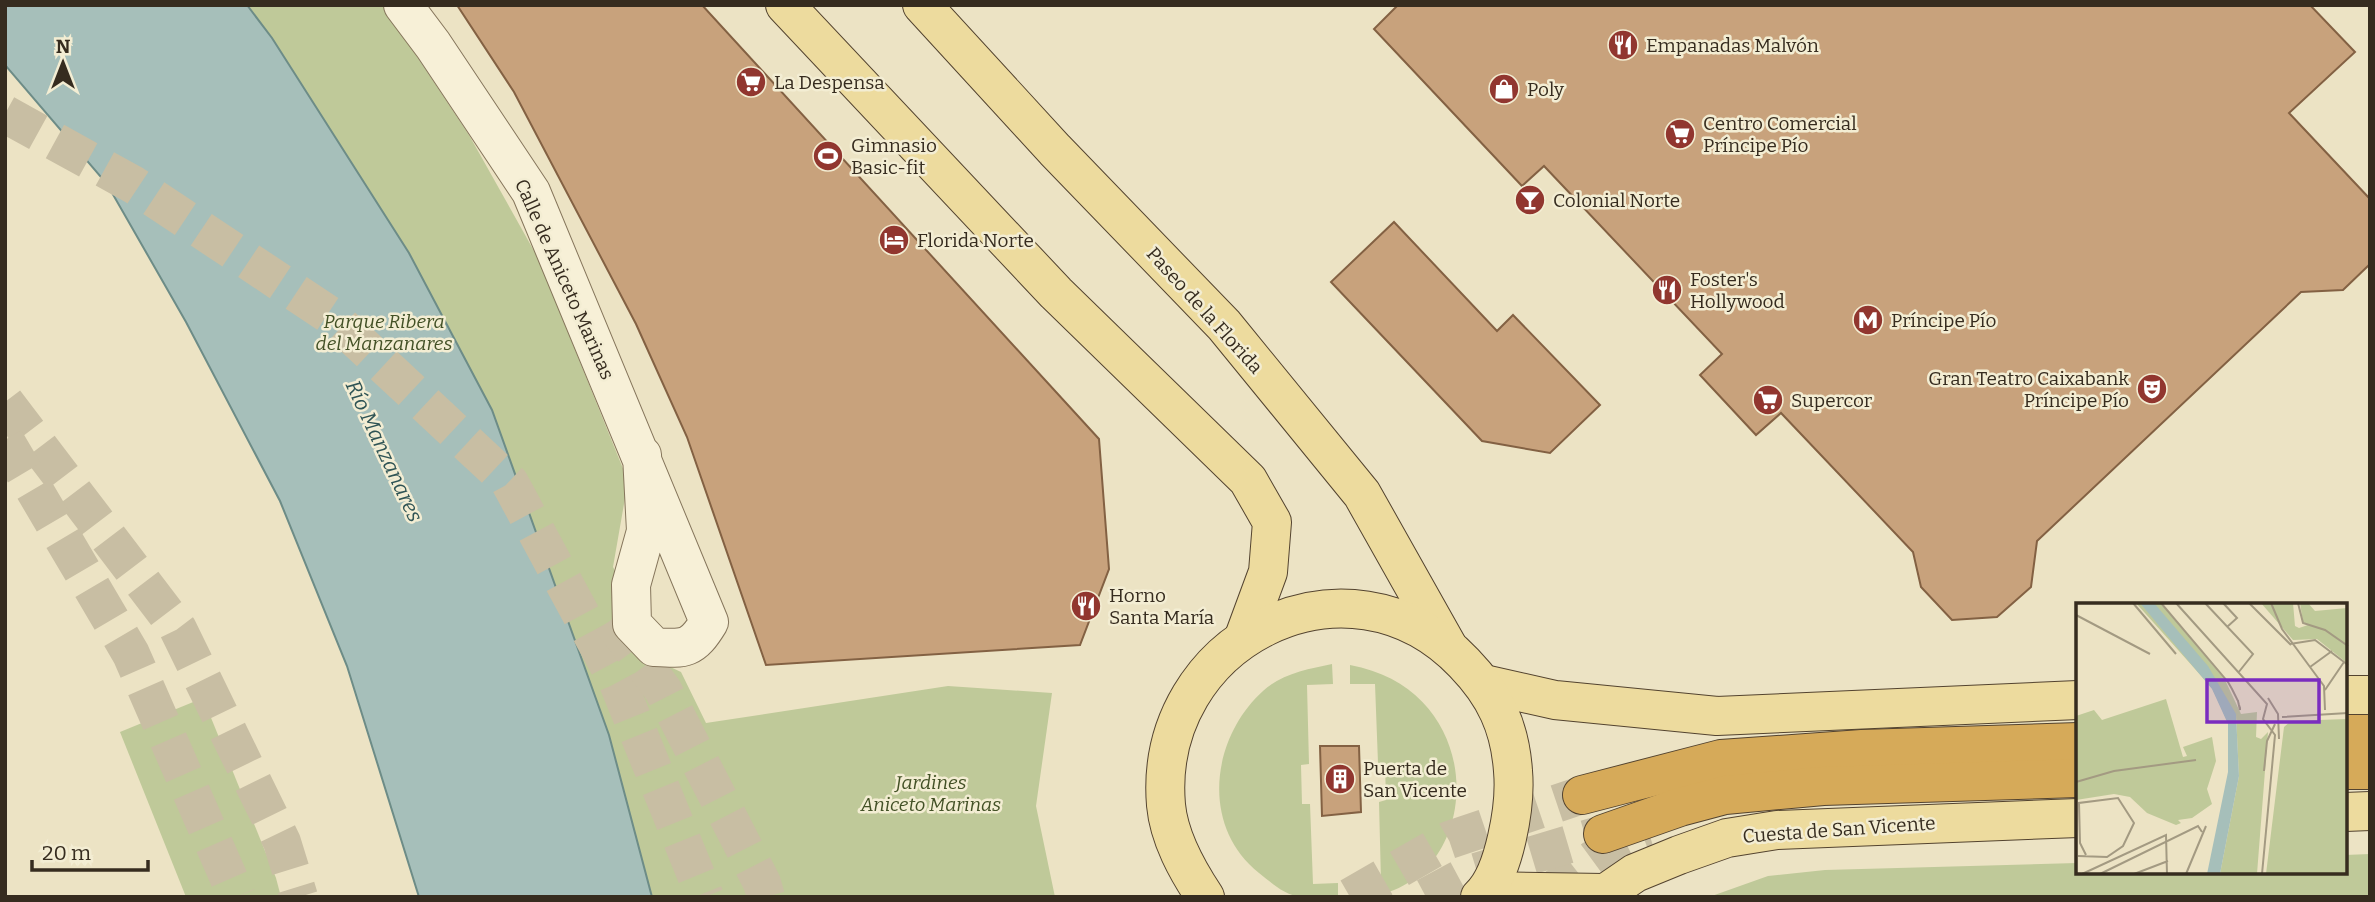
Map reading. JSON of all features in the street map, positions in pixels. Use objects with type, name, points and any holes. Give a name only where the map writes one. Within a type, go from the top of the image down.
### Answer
[{"type":"highway","points":[[2347,734],[2370,734]]},
{"type":"highway","points":[[1582,795],[1721,759],[1862,749],[2076,743]]},
{"type":"highway","points":[[2347,770],[2370,770]]},
{"type":"highway","points":[[1604,834],[1680,807],[1725,795],[1823,786],[2076,778]]},
{"type":"main road","points":[[785,5],[1056,293],[1248,480],[1272,522],[1268,572],[1244,637]]},
{"type":"main road","name":"Paseo de la Florida","points":[[922,5],[1055,150],[1224,325],[1362,494],[1447,645]]},
{"type":"main road","points":[[1205,897],[1175,842],[1166,807],[1166,760],[1188,698],[1206,670],[1244,637],[1283,618],[1336,609],[1369,611],[1410,623],[1447,645],[1484,684],[1503,716],[1514,777],[1506,838],[1500,861],[1485,895]]},
{"type":"main road","points":[[1484,684],[1555,700],[1717,716],[2076,700]]},
{"type":"main road","points":[[2347,695],[2370,695]]},
{"type":"main road","points":[[2347,812],[2370,811]]},
{"type":"main road","name":"Cuesta de San Vicente","points":[[1485,895],[1602,895],[1635,873],[1679,855],[1727,838],[1777,830],[2076,818]]},
{"type":"street","name":"Calle de Aniceto Marinas","points":[[403,5],[433,45],[531,192],[642,455]]},
{"type":"green space","name":"Parque Ribera del Manzanares","points":[[5,5],[383,5],[469,135],[538,258],[628,481],[613,567],[664,664],[681,672],[706,723],[948,686],[1052,693],[1036,806],[1055,897],[652,897],[651,892],[379,768],[347,666],[280,501],[186,322],[107,184],[5,61]]},
{"type":"green space","points":[[1332,664],[1333,684],[1307,685],[1309,764],[1301,765],[1302,804],[1310,804],[1313,884],[1338,883],[1338,897],[1301,897],[1289,894],[1274,884],[1240,854],[1227,831],[1219,782],[1223,757],[1232,733],[1245,710],[1263,691],[1286,676]]},
{"type":"green space","points":[[1350,665],[1398,683],[1432,713],[1451,750],[1456,791],[1449,831],[1430,865],[1398,888],[1356,897],[1356,883],[1381,882],[1379,802],[1386,800],[1385,764],[1378,763],[1375,684],[1350,684]]},
{"type":"green space","points":[[203,698],[276,878],[281,897],[186,897],[120,732]]},
{"type":"green space","points":[[2370,854],[2370,897],[1709,897],[1768,876],[1825,870],[2076,863],[2076,874],[2347,874],[2347,855]]},
{"type":"water","name":"Parque Ribera del Manzanares","points":[[5,5],[247,5],[272,38],[409,253],[492,410],[609,735],[652,897],[419,897],[347,666],[280,501],[186,322],[107,184],[5,65]]},
{"type":"building","points":[[457,5],[702,5],[1099,439],[1109,569],[1080,645],[766,665],[687,437],[636,324],[514,92]]},
{"type":"building","name":"Príncipe Pío","points":[[1398,5],[2310,5],[2355,52],[2289,113],[2370,199],[2370,264],[2343,290],[2301,292],[2037,541],[2031,587],[1997,617],[1952,620],[1921,587],[1913,552],[1781,413],[1756,435],[1700,375],[1722,354],[1544,166],[1522,186],[1374,29]]},
{"type":"building","points":[[1394,222],[1497,331],[1513,315],[1600,405],[1550,453],[1482,441],[1331,282]]},
{"type":"building","name":"Puerta de San Vicente","points":[[1320,746],[1359,746],[1361,812],[1322,816]]},
{"type":"tunnel","points":[[5,114],[134,185],[331,316],[510,483],[618,683],[705,897]]},
{"type":"tunnel","points":[[5,402],[178,629],[282,842],[299,897]]},
{"type":"tunnel","points":[[5,440],[131,654],[237,897]]},
{"type":"tunnel","points":[[611,620],[663,690],[762,883],[766,897]]},
{"type":"tunnel","points":[[1350,897],[1449,840],[1582,795]]},
{"type":"tunnel","points":[[1550,897],[1553,890],[1597,856],[1621,841],[1648,830]]},
{"type":"tunnel","points":[[1426,897],[1469,874],[1603,834]]},
{"type":"place","name":"Empanadas Malvón","points":[[1623,45]]},
{"type":"place","name":"La Despensa","points":[[751,82]]},
{"type":"place","name":"Poly","points":[[1504,89]]},
{"type":"place","name":"Centro Comercial Príncipe Pío","points":[[1680,134]]},
{"type":"place","name":"Gimnasio Basic-fit","points":[[828,156]]},
{"type":"place","name":"Colonial Norte","points":[[1530,200]]},
{"type":"place","name":"Florida Norte","points":[[894,240]]},
{"type":"place","name":"Foster's Hollywood","points":[[1667,290]]},
{"type":"place","name":"Príncipe Pío","points":[[1868,320]]},
{"type":"place","name":"Gran Teatro Caixabank Príncipe Pío","points":[[2152,389]]},
{"type":"place","name":"Supercor","points":[[1768,400]]},
{"type":"place","name":"Horno Santa María","points":[[1086,606]]},
{"type":"place","name":"Puerta de San Vicente","points":[[1340,779]]},
{"type":"water label","name":"Río Manzanares","points":[[384,451]]},
{"type":"park label","name":"Jardines Aniceto Marinas","points":[[931,793]]}]
